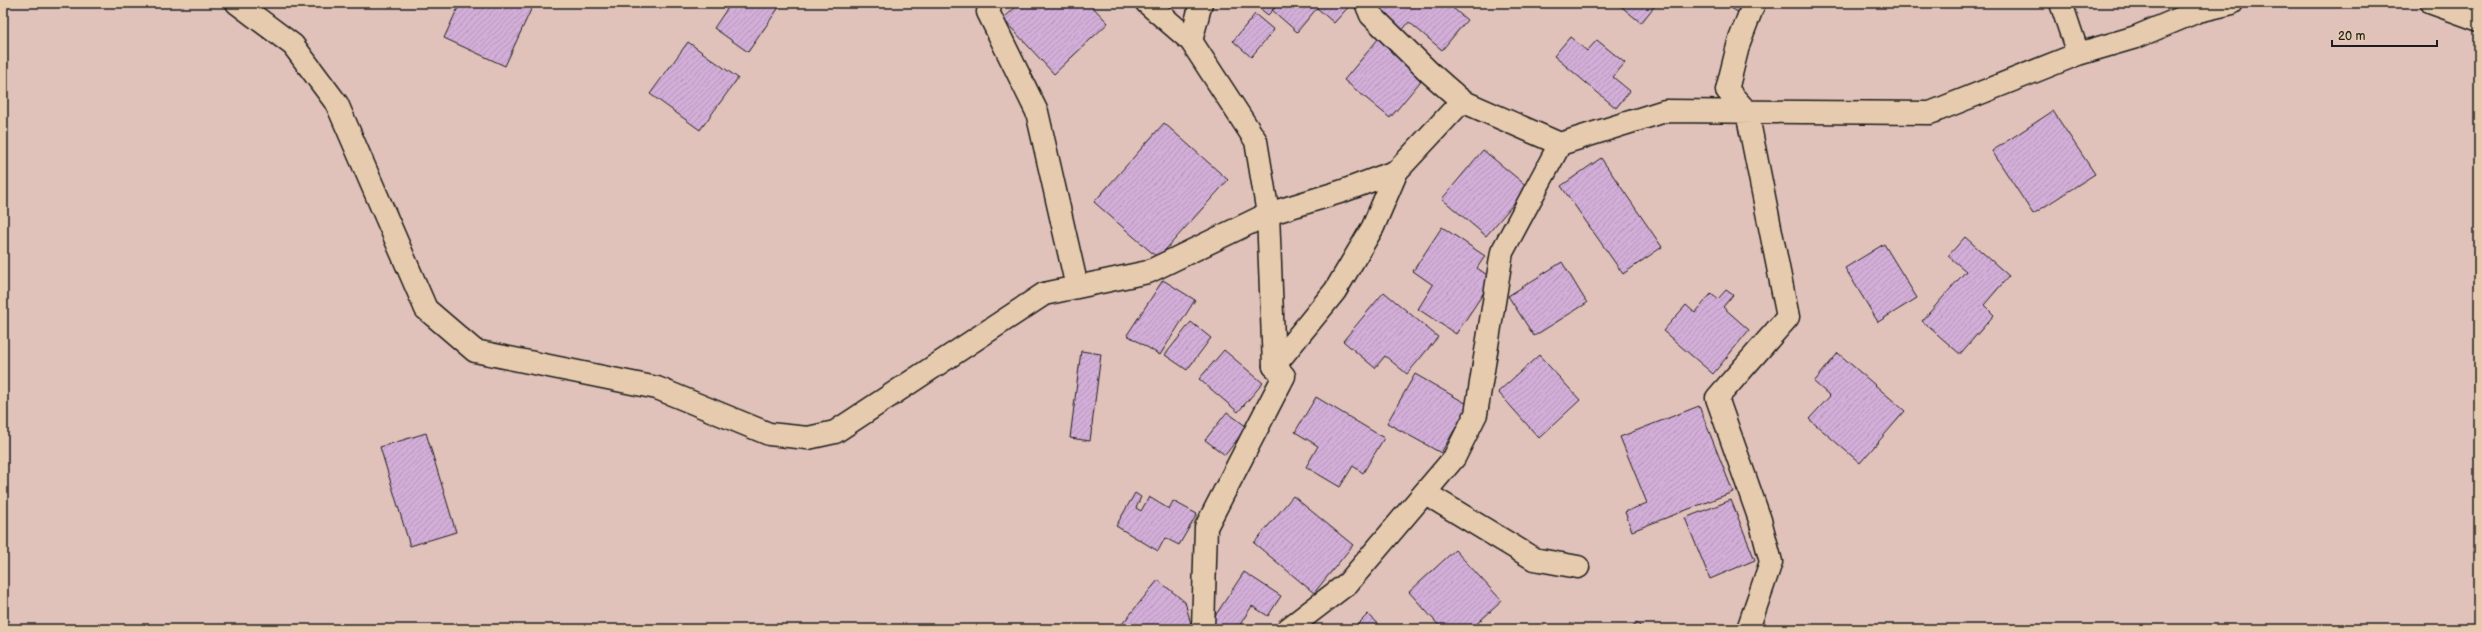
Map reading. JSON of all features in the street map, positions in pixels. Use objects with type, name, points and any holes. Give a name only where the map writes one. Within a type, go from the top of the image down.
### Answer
[{"type":"street","points":[[237,3],[293,45],[338,104],[426,309],[475,351],[657,388],[769,434],[808,438],[835,432],[1044,294],[1148,272],[1268,214],[1343,191],[1397,171]]},
{"type":"street","points":[[991,3],[988,12],[1037,112],[1077,287]]},
{"type":"street","points":[[1147,3],[1191,41],[1256,141],[1268,214],[1274,366],[1284,376],[1206,527],[1203,629]]},
{"type":"street","points":[[1191,41],[1201,3]]},
{"type":"street","points":[[1366,3],[1371,14],[1429,72],[1462,101],[1560,144],[1665,111],[1930,113],[2078,54],[2136,37],[2198,11],[2232,3]]},
{"type":"street","points":[[1748,629],[1771,562],[1760,520],[1717,398],[1788,317],[1747,112],[1727,90],[1739,42],[1754,3]]},
{"type":"street","points":[[2061,3],[2078,54]]},
{"type":"street","points":[[2432,3],[2479,20]]},
{"type":"street","points":[[1274,366],[1335,291],[1373,226],[1397,171],[1462,101]]},
{"type":"street","points":[[1288,629],[1348,583],[1454,458],[1476,414],[1502,252],[1560,144]]},
{"type":"street","points":[[1425,493],[1534,559],[1578,567]]},
{"type":"building","points":[[460,3],[534,3],[505,66],[444,38]]},
{"type":"building","points":[[731,3],[782,3],[748,52],[714,28]]},
{"type":"building","points":[[1020,3],[1089,3],[1108,23],[1054,74],[1003,19]]},
{"type":"building","points":[[1253,3],[1279,3],[1268,15]]},
{"type":"building","points":[[1279,3],[1352,3],[1334,23],[1317,8],[1297,32],[1272,10]]},
{"type":"building","points":[[1380,3],[1447,3],[1467,20],[1442,50],[1409,22],[1401,32],[1374,9]]},
{"type":"building","points":[[1617,3],[1657,3],[1641,23]]},
{"type":"building","points":[[1723,3],[1745,3],[1739,13]]},
{"type":"building","points":[[1255,14],[1274,30],[1251,57],[1233,41]]},
{"type":"building","points":[[1570,37],[1587,51],[1597,40],[1625,63],[1613,77],[1630,91],[1616,108],[1554,56]]},
{"type":"building","points":[[1379,38],[1425,76],[1390,118],[1344,80]]},
{"type":"building","points":[[688,42],[738,78],[700,130],[650,94]]},
{"type":"building","points":[[2053,111],[2095,174],[2033,214],[1992,151]]},
{"type":"building","points":[[1164,123],[1228,180],[1158,258],[1094,202]]},
{"type":"building","points":[[1483,150],[1528,187],[1486,236],[1442,199]]},
{"type":"building","points":[[1601,158],[1662,247],[1623,274],[1561,186]]},
{"type":"building","points":[[1442,227],[1485,256],[1477,268],[1493,279],[1456,334],[1418,309],[1433,285],[1413,271]]},
{"type":"building","points":[[1965,237],[2009,276],[1984,305],[1994,315],[1960,354],[1922,321],[1966,271],[1948,256]]},
{"type":"building","points":[[1884,244],[1917,298],[1878,322],[1845,268]]},
{"type":"building","points":[[1562,262],[1587,303],[1534,336],[1508,296]]},
{"type":"building","points":[[1163,280],[1195,300],[1160,355],[1127,335]]},
{"type":"building","points":[[1726,290],[1733,295],[1723,307],[1749,330],[1713,374],[1663,331],[1686,305],[1695,313],[1711,294],[1718,299]]},
{"type":"building","points":[[1384,292],[1438,337],[1407,374],[1385,356],[1375,368],[1343,341]]},
{"type":"building","points":[[1191,322],[1211,338],[1187,370],[1165,355]]},
{"type":"building","points":[[1224,350],[1263,383],[1238,412],[1199,379]]},
{"type":"building","points":[[1081,351],[1101,354],[1090,441],[1070,438]]},
{"type":"building","points":[[1838,353],[1905,411],[1860,463],[1809,419],[1830,396],[1814,382]]},
{"type":"building","points":[[1539,355],[1580,400],[1539,438],[1498,392]]},
{"type":"building","points":[[1415,374],[1469,405],[1441,453],[1387,423]]},
{"type":"building","points":[[1316,397],[1384,438],[1363,473],[1353,466],[1340,487],[1306,467],[1318,446],[1295,432]]},
{"type":"building","points":[[1699,406],[1733,492],[1632,531],[1625,512],[1647,503],[1620,437]]},
{"type":"building","points":[[1227,412],[1247,427],[1225,455],[1205,440]]},
{"type":"building","points":[[426,433],[456,532],[410,546],[380,447]]},
{"type":"building","points":[[1135,493],[1141,497],[1136,508],[1141,511],[1149,497],[1169,509],[1173,501],[1197,514],[1179,545],[1165,538],[1158,551],[1116,526]]},
{"type":"building","points":[[1293,496],[1353,545],[1314,593],[1254,543]]},
{"type":"building","points":[[1731,500],[1755,560],[1710,579],[1685,518]]},
{"type":"building","points":[[1455,550],[1502,601],[1471,629],[1442,629],[1409,592]]},
{"type":"building","points":[[1244,572],[1281,596],[1268,616],[1252,606],[1237,629],[1214,629],[1209,625]]},
{"type":"building","points":[[1158,580],[1185,602],[1191,624],[1187,629],[1118,629]]},
{"type":"building","points":[[1368,614],[1384,629],[1353,629]]},
{"type":"building","points":[[1637,623],[1643,629],[1630,629]]}]
